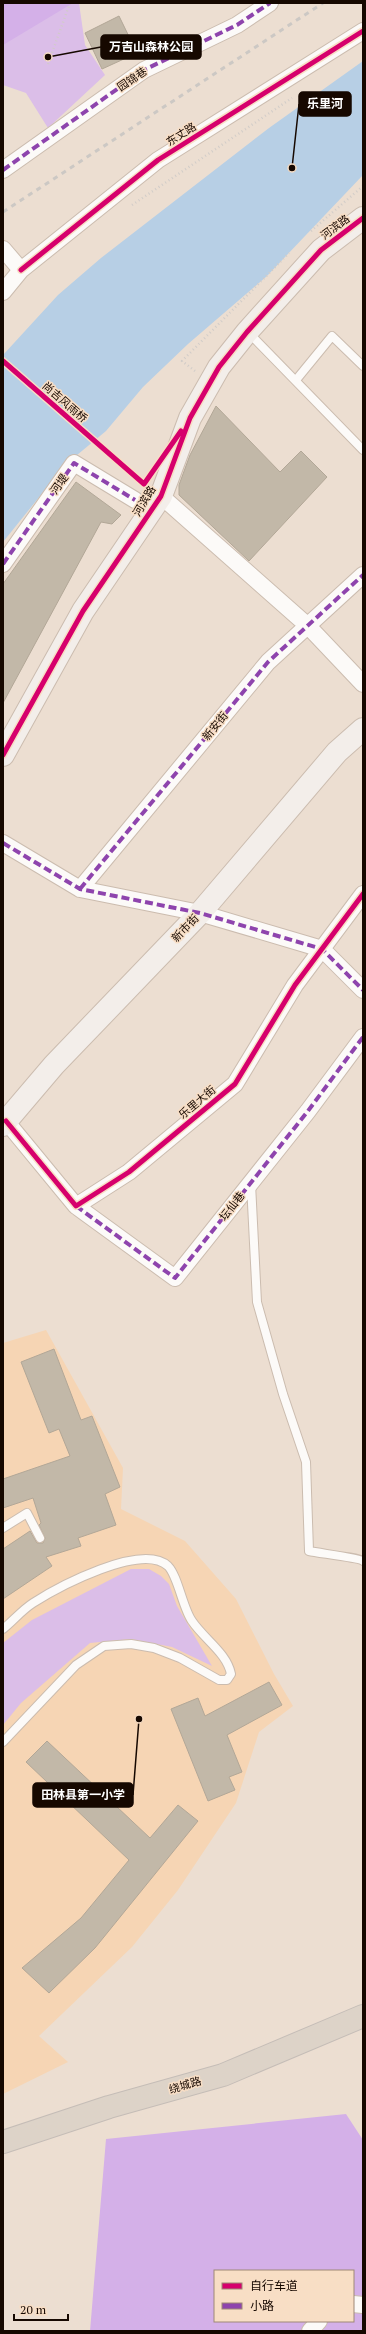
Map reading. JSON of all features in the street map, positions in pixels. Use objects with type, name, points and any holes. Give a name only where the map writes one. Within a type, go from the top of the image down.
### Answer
[{"type":"highway","name":"绕城路","points":[[3,2142],[109,2107],[223,2075],[363,2016]]},
{"type":"street","name":"园锦巷","points":[[3,170],[144,70],[237,24],[270,3]]},
{"type":"street","name":"东丈路","points":[[3,292],[21,270],[158,160],[363,31]]},
{"type":"street","name":"河滨路","points":[[3,755],[83,611],[161,496],[190,418],[219,367],[247,332],[321,250],[363,218]]},
{"type":"street","points":[[3,249],[21,270]]},
{"type":"street","name":"河堤","points":[[3,564],[74,463],[135,500]]},
{"type":"street","points":[[161,496],[308,626],[363,684]]},
{"type":"street","name":"新安街","points":[[80,889],[268,662],[363,575]]},
{"type":"street","name":"新市街","points":[[5,1123],[54,1065],[200,913],[337,752],[363,729]]},
{"type":"street","points":[[3,843],[80,889],[200,913],[322,950],[363,990]]},
{"type":"street","name":"乐里大街","points":[[76,1206],[129,1172],[235,1084],[295,985],[363,894]]},
{"type":"street","name":"坛仙巷","points":[[76,1206],[175,1278],[346,1061],[363,1037]]},
{"type":"street","points":[[5,1123],[76,1206]]},
{"type":"street","points":[[310,2331],[318,2322]]},
{"type":"lane","points":[[247,332],[296,380],[363,450]]},
{"type":"lane","points":[[296,380],[332,336],[363,366]]},
{"type":"lane","points":[[251,1182],[258,1302],[283,1394],[306,1462],[309,1551],[338,1557],[359,1558],[363,1561]]},
{"type":"lane","points":[[3,1528],[28,1513],[40,1538]]},
{"type":"lane","points":[[3,1629],[32,1604],[70,1582],[99,1570],[131,1561],[153,1558],[168,1566],[191,1620],[226,1659],[231,1674],[227,1680],[219,1680],[180,1658],[154,1648],[131,1644],[104,1646],[76,1665],[6,1736],[3,1742]]},
{"type":"path","points":[[48,64],[70,3]]},
{"type":"path","points":[[130,206],[297,94]]},
{"type":"shaded area","points":[[3,3],[79,3],[85,45],[105,75],[48,128],[26,93],[3,85]]},
{"type":"shaded area","points":[[3,3],[73,3],[3,45]]},
{"type":"shaded area","points":[[46,1330],[123,1468],[121,1509],[185,1541],[236,1599],[274,1674],[293,1706],[259,1732],[236,1803],[178,1890],[132,1947],[39,2036],[68,2062],[3,2094],[3,1343]]},
{"type":"shaded area","points":[[131,1569],[149,1569],[161,1576],[169,1584],[177,1606],[212,1666],[172,1647],[131,1639],[90,1643],[21,1703],[3,1725],[3,1643],[32,1620]]},
{"type":"shaded area","points":[[346,2114],[363,2140],[363,2331],[90,2331],[106,2139]]},
{"type":"water","points":[[363,61],[363,175],[267,276],[188,344],[143,387],[106,431],[65,465],[3,542],[3,355],[58,295],[101,258],[269,128]]},
{"type":"building","points":[[119,16],[137,53],[102,69],[85,33]]},
{"type":"building","points":[[216,406],[280,472],[301,451],[327,477],[249,561],[179,495],[179,485],[190,455]]},
{"type":"building","points":[[76,482],[121,515],[112,524],[101,522],[3,703],[3,584]]},
{"type":"building","points":[[54,1349],[81,1420],[92,1416],[120,1487],[105,1494],[116,1525],[78,1538],[81,1546],[46,1557],[52,1566],[3,1599],[3,1549],[30,1531],[37,1543],[43,1543],[45,1538],[39,1525],[41,1523],[33,1498],[3,1508],[3,1479],[70,1456],[59,1429],[49,1433],[21,1362]]},
{"type":"building","points":[[269,1682],[282,1705],[227,1735],[242,1772],[229,1777],[235,1790],[208,1801],[171,1709],[198,1698],[205,1716]]},
{"type":"building","points":[[47,1741],[150,1838],[178,1805],[198,1821],[95,1948],[49,1993],[22,1968],[81,1918],[129,1860],[26,1762]]},
{"type":"railway","points":[[3,212],[323,3]]},
{"type":"marked path","points":[[3,170],[144,70],[237,25],[270,3]]},
{"type":"marked path","points":[[3,564],[74,463],[135,500]]},
{"type":"marked path","points":[[80,889],[268,662],[363,575]]},
{"type":"marked path","points":[[3,843],[80,889],[200,913],[322,949],[363,990]]},
{"type":"marked path","points":[[76,1206],[175,1278],[308,1111],[363,1037]]},
{"type":"cycle path","points":[[21,270],[158,160],[363,31]]},
{"type":"cycle path","points":[[3,755],[83,611],[161,496],[190,418],[219,367],[247,332],[321,250],[363,218]]},
{"type":"cycle path","name":"尚吉风雨桥","points":[[3,361],[144,484],[181,431]]},
{"type":"cycle path","points":[[6,1121],[76,1206],[129,1172],[235,1084],[295,985],[363,894]]},
{"type":"place","name":"万吉山森林公园","points":[[48,57]]},
{"type":"place","name":"乐里河","points":[[292,168]]},
{"type":"place","name":"田林县第一小学","points":[[139,1719]]}]
